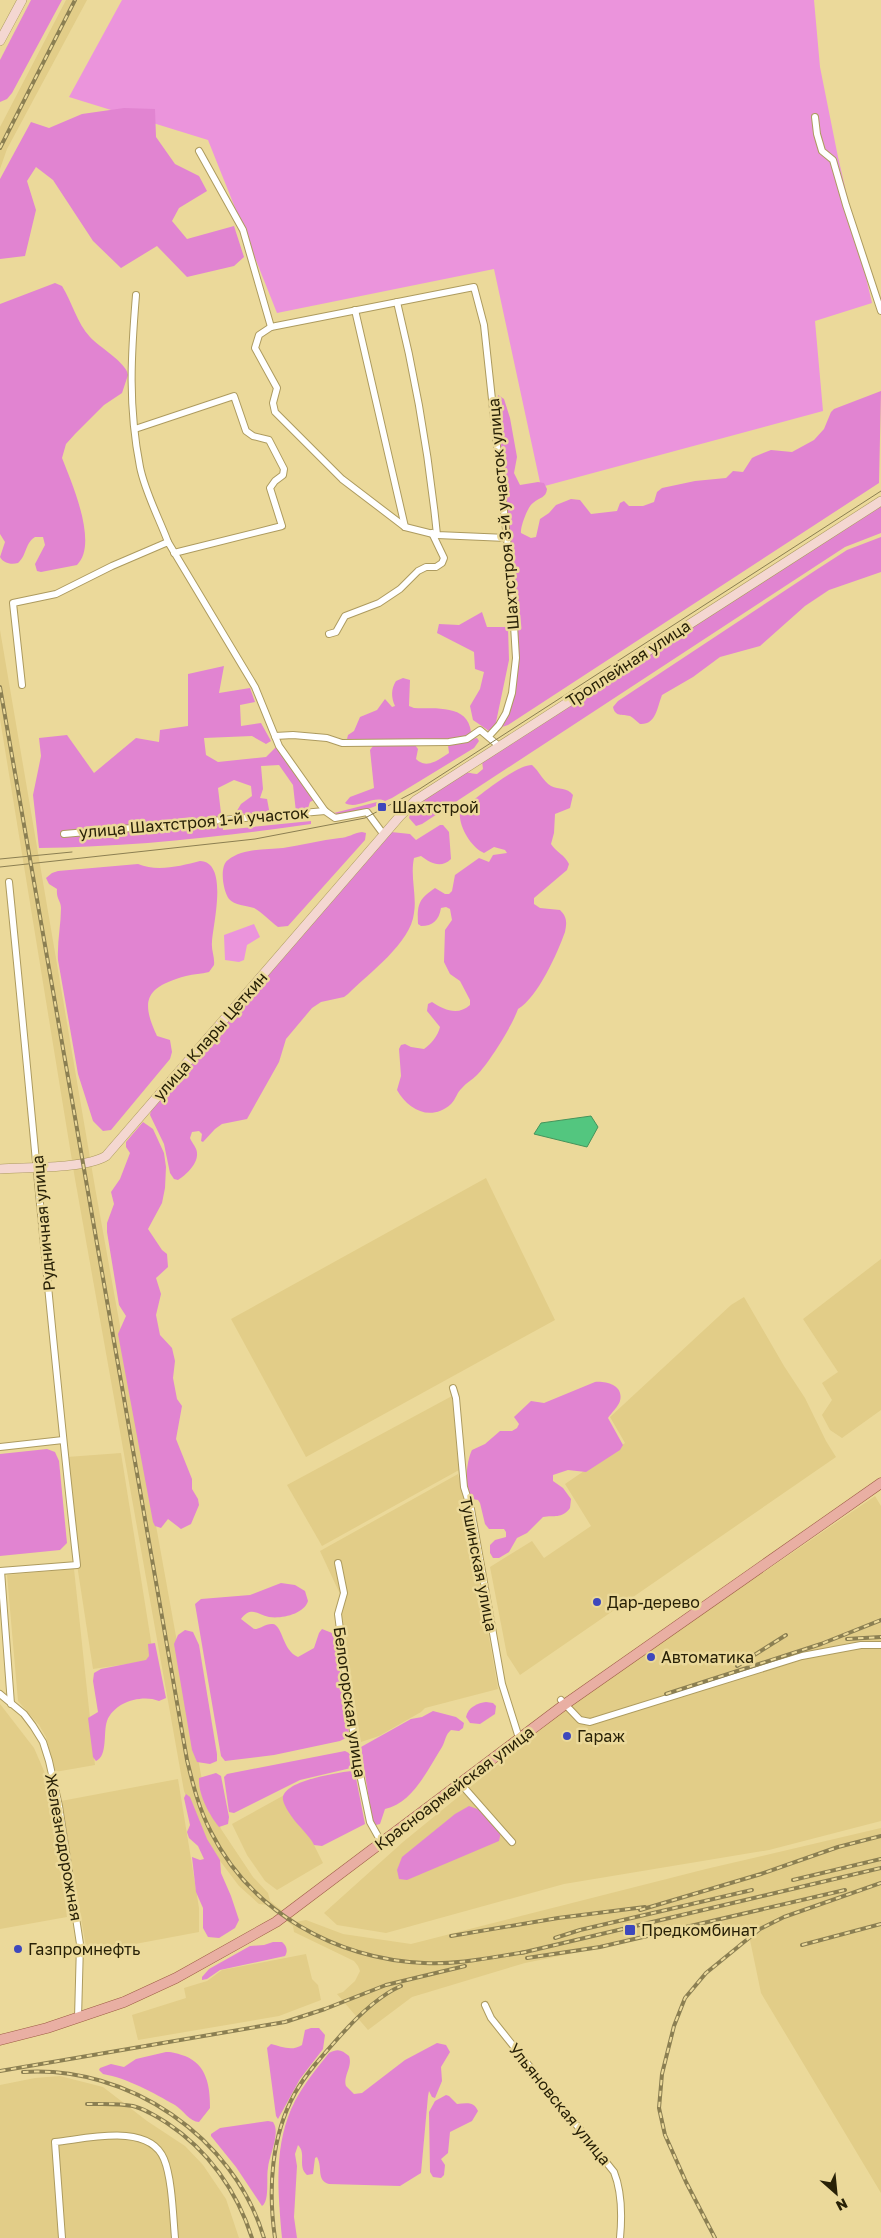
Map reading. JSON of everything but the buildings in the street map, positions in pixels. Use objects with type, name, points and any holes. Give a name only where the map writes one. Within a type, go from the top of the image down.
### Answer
[{"type":"main road","name":"Красноармейская улица","points":[[0,2034],[78,2015],[150,1984],[253,1929],[297,1900],[562,1702],[881,1476]]},
{"type":"main road","name":"Красноармейская улица","points":[[562,1702],[881,1483]]},
{"type":"main road","name":"Красноармейская улица","points":[[0,2040],[124,2002],[176,1978],[276,1922],[460,1783],[518,1735]]},
{"type":"street","points":[[0,39],[22,0]]},
{"type":"street","points":[[815,117],[822,151],[833,160],[881,311]]},
{"type":"street","points":[[199,152],[243,230],[271,327]]},
{"type":"street","name":"Шахтстроя 3-й участок улица","points":[[397,302],[474,287],[484,325],[507,538],[516,658],[512,693],[506,713],[499,725],[489,736]]},
{"type":"street","points":[[136,295],[130,397],[140,468],[168,542],[255,687],[279,746],[324,811]]},
{"type":"street","points":[[328,634],[336,632],[345,616],[379,603],[400,589],[418,571],[426,567],[436,567],[442,563],[444,558],[434,534],[433,491],[415,374],[397,302],[271,327],[259,335],[255,348],[278,388],[273,406],[277,416],[293,429],[350,486],[404,527],[434,534],[507,538]]},
{"type":"street","points":[[355,310],[404,527]]},
{"type":"street","points":[[135,429],[234,396],[246,431],[253,436],[269,440],[284,469],[284,475],[275,481],[270,488],[282,526],[174,553]]},
{"type":"street","name":"Троллейная улица","points":[[384,835],[416,800],[881,501]]},
{"type":"street","points":[[22,685],[13,603],[56,594],[112,566],[168,542]]},
{"type":"street","points":[[275,736],[293,735],[327,738],[342,743],[370,744],[456,741],[469,738],[480,730],[499,746]]},
{"type":"street","name":"улица Шахтстроя 1-й участок","points":[[64,834],[324,811],[335,818],[367,812],[384,835]]},
{"type":"street","name":"улица Клары Цеткин","points":[[0,1169],[93,1162],[110,1153],[384,835]]},
{"type":"street","name":"Рудничная улица","points":[[0,1571],[77,1565],[62,1440],[38,1166],[9,882]]},
{"type":"street","name":"Тушинская улица","points":[[453,1388],[456,1398],[466,1494],[471,1508],[502,1684],[518,1735]]},
{"type":"street","points":[[0,1447],[62,1440]]},
{"type":"street","name":"Белогорская улица","points":[[338,1564],[344,1593],[338,1614],[356,1754],[370,1822],[379,1838]]},
{"type":"street","points":[[0,1571],[11,1704]]},
{"type":"street","points":[[562,1702],[580,1720],[590,1722],[802,1656],[861,1645],[881,1645]]},
{"type":"street","name":"Железнодорожная","points":[[0,1694],[24,1714],[43,1742],[59,1806],[80,1944],[78,2015]]},
{"type":"street","points":[[460,1783],[512,1842]]},
{"type":"street","name":"Ульяновская улица","points":[[485,2005],[491,2018],[614,2172],[618,2181],[621,2213],[620,2238]]},
{"type":"street","points":[[62,2238],[55,2142],[120,2136],[138,2137],[152,2142],[161,2152],[166,2165],[175,2238]]},
{"type":"shaded area","points":[[31,0],[62,0],[12,93],[7,99],[0,102],[0,60]]},
{"type":"shaded area","points":[[66,0],[87,0],[7,149],[0,169],[0,127]]},
{"type":"shaded area","points":[[122,0],[814,0],[820,67],[838,157],[872,303],[815,321],[823,411],[541,487],[494,269],[277,313],[208,140],[69,97]]},
{"type":"shaded area","points":[[124,108],[155,109],[156,137],[175,164],[199,176],[207,191],[179,208],[172,221],[187,239],[234,226],[244,257],[234,266],[187,277],[157,246],[121,268],[93,241],[53,180],[36,167],[27,181],[36,210],[25,256],[0,259],[0,179],[31,122],[49,128],[82,114]]},
{"type":"shaded area","points":[[55,283],[62,286],[85,331],[123,365],[128,375],[122,393],[104,405],[75,434],[66,444],[62,458],[77,496],[81,512],[85,543],[83,555],[77,565],[41,572],[37,571],[35,564],[45,545],[43,537],[35,537],[32,540],[18,563],[8,563],[0,557],[5,542],[0,534],[0,304]]},
{"type":"shaded area","points":[[881,391],[879,483],[508,725],[502,727],[508,716],[514,696],[519,655],[503,485],[498,395],[504,399],[510,418],[517,457],[514,473],[520,485],[538,482],[544,483],[547,489],[544,496],[531,505],[523,522],[521,533],[531,538],[536,537],[540,519],[556,505],[571,499],[580,500],[591,514],[617,511],[620,503],[624,501],[629,506],[643,506],[654,502],[657,492],[662,488],[695,481],[726,478],[733,471],[743,472],[752,458],[771,450],[792,452],[814,440],[824,429],[834,409]]},
{"type":"shaded area","points":[[881,501],[881,533],[845,547],[422,824],[416,826],[409,818],[411,813],[424,799],[443,785],[466,773],[477,774],[483,769],[482,761]]},
{"type":"shaded area","points":[[881,537],[881,572],[829,590],[805,606],[760,646],[720,657],[693,677],[662,695],[655,715],[649,722],[640,724],[630,716],[615,712],[613,707],[618,701],[816,570],[847,550]]},
{"type":"shaded area","points":[[482,612],[487,627],[508,627],[509,660],[495,727],[489,731],[473,720],[470,706],[480,689],[484,672],[475,669],[474,652],[437,633],[439,624],[459,625]]},
{"type":"shaded area","points":[[0,630],[96,1193],[203,1786],[221,1829],[253,1877],[268,1893],[270,1901],[296,1922],[306,1920],[343,1934],[411,1944],[706,1869],[881,1828],[881,2193],[761,1993],[750,1940],[716,1924],[525,1963],[412,1997],[368,2030],[337,1994],[343,1992],[355,1981],[360,1971],[354,1961],[294,1932],[293,1926],[267,1905],[259,1904],[239,1886],[205,1841],[184,1791],[75,1179],[0,719]]},
{"type":"shaded area","points":[[224,666],[219,693],[250,688],[255,702],[240,705],[241,726],[261,723],[271,741],[266,744],[252,736],[204,738],[206,755],[218,762],[266,757],[276,747],[314,800],[310,802],[307,811],[296,812],[293,785],[279,765],[261,766],[263,789],[260,798],[267,799],[270,815],[232,819],[241,804],[252,796],[251,786],[234,780],[218,788],[223,830],[311,821],[311,824],[243,833],[107,846],[39,848],[33,795],[41,756],[39,738],[67,735],[94,773],[136,738],[159,742],[160,730],[188,726],[188,674]]},
{"type":"shaded area","points":[[403,678],[410,680],[409,706],[457,712],[469,723],[471,732],[465,737],[445,739],[347,739],[348,735],[354,731],[360,717],[377,710],[385,699],[392,707],[395,706],[392,690],[396,681]]},
{"type":"shaded area","points":[[477,738],[479,741],[474,748],[392,798],[385,801],[375,800],[355,805],[345,803],[350,797],[374,788],[370,750],[373,746],[415,745],[418,749],[416,759],[424,764],[429,764],[449,753],[448,745]]},
{"type":"shaded area","points":[[532,765],[551,786],[571,792],[573,795],[570,808],[555,814],[554,833],[551,844],[569,864],[567,870],[534,898],[534,904],[540,908],[560,910],[566,920],[565,932],[540,985],[533,995],[518,1009],[506,1034],[482,1069],[460,1090],[451,1104],[436,1112],[428,1113],[421,1111],[407,1103],[397,1090],[401,1076],[399,1049],[401,1045],[405,1044],[424,1049],[436,1037],[440,1027],[427,1011],[428,1004],[432,1002],[451,1011],[456,1011],[470,1005],[470,1000],[460,981],[450,974],[444,962],[445,930],[452,920],[450,909],[446,907],[441,908],[439,916],[435,921],[429,925],[421,926],[418,924],[420,903],[425,895],[435,888],[445,894],[449,894],[452,891],[455,875],[479,858],[489,862],[493,855],[507,853],[505,850],[494,847],[484,853],[474,846],[463,829],[460,811],[505,777]]},
{"type":"shaded area","points":[[377,802],[378,805],[368,809],[344,814],[334,813]]},
{"type":"shaded area","points":[[443,825],[449,832],[451,859],[443,864],[436,864],[421,856],[414,858],[414,913],[411,924],[397,946],[388,957],[344,997],[321,1002],[312,1008],[286,1039],[279,1062],[247,1119],[222,1124],[203,1142],[201,1141],[202,1134],[199,1131],[192,1132],[190,1138],[197,1151],[196,1161],[191,1169],[178,1180],[174,1179],[170,1173],[164,1144],[150,1115],[151,1110],[391,832],[410,834],[416,840]]},
{"type":"shaded area","points":[[362,832],[366,833],[365,840],[288,926],[278,927],[254,908],[234,903],[227,895],[223,873],[225,863],[234,856],[248,851],[283,848],[343,838]]},
{"type":"shaded area","points":[[200,861],[209,864],[217,882],[212,945],[214,965],[209,972],[186,976],[162,985],[150,997],[148,1004],[152,1024],[157,1036],[170,1040],[172,1052],[170,1059],[111,1130],[103,1131],[93,1121],[78,1074],[58,960],[61,906],[57,889],[49,884],[46,878],[58,871],[138,864],[161,868]]},
{"type":"shaded area","points":[[254,924],[260,937],[247,945],[244,960],[239,962],[225,960],[224,935]]},
{"type":"shaded area","points":[[591,1116],[598,1127],[587,1147],[534,1134],[541,1123]]},
{"type":"shaded area","points":[[143,1122],[153,1129],[164,1153],[166,1167],[162,1203],[148,1229],[162,1250],[167,1254],[168,1267],[156,1278],[161,1294],[156,1315],[160,1335],[172,1348],[175,1361],[173,1378],[177,1399],[182,1406],[176,1439],[192,1479],[192,1489],[199,1505],[191,1524],[181,1529],[168,1519],[161,1528],[155,1526],[153,1522],[118,1334],[126,1316],[119,1305],[107,1232],[107,1223],[114,1204],[111,1192],[120,1179],[130,1153],[126,1147],[126,1142]]},
{"type":"shaded area","points":[[486,1178],[555,1320],[306,1457],[231,1319]]},
{"type":"shaded area","points":[[881,1259],[881,1410],[842,1438],[830,1430],[822,1415],[832,1400],[822,1383],[838,1372],[803,1319]]},
{"type":"shaded area","points":[[744,1297],[805,1398],[836,1457],[520,1675],[507,1655],[490,1567],[532,1541],[544,1558],[591,1526],[565,1484],[625,1443],[610,1417],[731,1305]]},
{"type":"shaded area","points":[[595,1382],[609,1383],[619,1391],[620,1401],[608,1418],[623,1445],[620,1450],[586,1472],[568,1470],[553,1475],[553,1481],[563,1488],[571,1499],[570,1508],[564,1514],[558,1516],[543,1517],[527,1533],[517,1538],[509,1552],[499,1558],[493,1558],[490,1553],[490,1545],[495,1540],[506,1537],[506,1532],[504,1529],[489,1529],[485,1524],[480,1503],[478,1500],[472,1499],[469,1494],[467,1475],[468,1461],[472,1450],[485,1444],[500,1431],[512,1431],[517,1428],[519,1424],[514,1417],[531,1401],[544,1403]]},
{"type":"shaded area","points":[[452,1396],[459,1470],[322,1546],[287,1485]]},
{"type":"shaded area","points":[[47,1449],[55,1452],[59,1461],[67,1543],[60,1550],[0,1556],[0,1454]]},
{"type":"shaded area","points":[[121,1453],[154,1660],[93,1669],[78,1571],[67,1457]]},
{"type":"shaded area","points":[[458,1474],[466,1506],[498,1689],[425,1708],[379,1736],[361,1742],[341,1620],[340,1594],[320,1551]]},
{"type":"shaded area","points":[[875,1496],[881,1506],[881,1821],[769,1850],[564,1884],[386,1933],[337,1925],[324,1913],[403,1842],[573,1703]]},
{"type":"shaded area","points":[[74,1569],[95,1765],[55,1772],[46,1737],[39,1725],[18,1701],[7,1575]]},
{"type":"shaded area","points":[[281,1583],[295,1585],[305,1591],[308,1601],[306,1606],[292,1615],[269,1617],[251,1612],[241,1619],[254,1629],[270,1624],[276,1626],[289,1649],[298,1657],[314,1648],[322,1629],[332,1633],[336,1645],[349,1734],[348,1737],[340,1741],[274,1755],[225,1761],[221,1756],[195,1604],[201,1599],[250,1595]]},
{"type":"shaded area","points":[[185,1630],[193,1632],[199,1645],[217,1754],[217,1761],[210,1764],[197,1762],[192,1750],[174,1644],[178,1635]]},
{"type":"shaded area","points":[[155,1643],[166,1698],[159,1701],[145,1698],[137,1699],[122,1704],[116,1709],[107,1721],[104,1749],[100,1758],[96,1761],[93,1757],[88,1718],[98,1712],[93,1681],[94,1673],[101,1669],[146,1660],[149,1656],[148,1644]]},
{"type":"shaded area","points":[[486,1702],[493,1703],[496,1706],[495,1714],[480,1724],[470,1723],[466,1717],[471,1708]]},
{"type":"shaded area","points":[[0,1704],[34,1748],[51,1787],[67,1917],[0,1929]]},
{"type":"shaded area","points":[[433,1711],[456,1717],[464,1723],[463,1728],[459,1731],[451,1730],[449,1732],[442,1747],[412,1793],[395,1806],[385,1809],[380,1824],[376,1825],[372,1820],[361,1747],[411,1719],[422,1717]]},
{"type":"shaded area","points":[[345,1751],[351,1754],[353,1765],[351,1768],[300,1780],[234,1813],[229,1812],[224,1777],[227,1774]]},
{"type":"shaded area","points":[[351,1771],[355,1774],[365,1824],[322,1846],[314,1845],[287,1809],[283,1800],[284,1793],[290,1788],[311,1779]]},
{"type":"shaded area","points":[[216,1773],[221,1776],[229,1817],[228,1824],[219,1827],[205,1804],[199,1784],[199,1778]]},
{"type":"shaded area","points":[[178,1779],[199,1908],[199,1932],[87,1953],[61,1801]]},
{"type":"shaded area","points":[[288,1793],[323,1863],[277,1890],[265,1881],[247,1855],[232,1824]]},
{"type":"shaded area","points":[[186,1794],[190,1797],[207,1839],[220,1860],[221,1873],[239,1920],[235,1928],[219,1938],[208,1937],[203,1928],[203,1908],[196,1892],[192,1857],[200,1860],[204,1859],[198,1846],[189,1838],[187,1832],[190,1825],[184,1798]]},
{"type":"shaded area","points":[[469,1806],[480,1810],[501,1832],[499,1841],[407,1880],[399,1879],[397,1870],[402,1857],[455,1814]]},
{"type":"shaded area","points":[[282,1942],[284,1944],[286,1949],[285,1956],[220,1970],[207,1979],[202,1980],[202,1977],[209,1969],[250,1946]]},
{"type":"shaded area","points":[[306,1954],[312,1979],[318,1985],[321,2000],[279,2016],[138,2040],[132,2015],[186,1998],[184,1988],[207,1981],[222,1970]]},
{"type":"shaded area","points":[[319,2028],[325,2035],[323,2049],[300,2079],[278,2119],[276,2116],[267,2048],[271,2044],[286,2048],[298,2047],[302,2045],[305,2030]]},
{"type":"shaded area","points":[[437,2043],[446,2045],[450,2052],[441,2067],[442,2081],[435,2098],[432,2097],[429,2091],[421,2173],[400,2186],[329,2184],[322,2180],[317,2157],[315,2158],[313,2174],[307,2175],[302,2164],[302,2152],[298,2145],[295,2154],[297,2166],[294,2217],[297,2238],[282,2238],[279,2168],[283,2134],[295,2101],[324,2059],[329,2053],[337,2050],[349,2056],[350,2064],[345,2082],[346,2086],[354,2094],[362,2093],[405,2060]]},
{"type":"shaded area","points":[[166,2052],[185,2056],[192,2060],[206,2077],[210,2108],[199,2122],[193,2120],[175,2105],[149,2091],[131,2082],[103,2074],[99,2070],[111,2064],[124,2067],[136,2059]]},
{"type":"shaded area","points":[[60,2076],[103,2087],[147,2121],[185,2146],[203,2165],[226,2199],[239,2238],[0,2238],[0,2085],[35,2078]]},
{"type":"shaded area","points":[[446,2095],[457,2104],[472,2104],[478,2111],[472,2121],[450,2132],[448,2153],[441,2159],[445,2165],[444,2175],[441,2178],[433,2177],[430,2172],[429,2112],[435,2101]]},
{"type":"shaded area","points":[[268,2121],[273,2122],[276,2132],[268,2168],[266,2199],[262,2206],[211,2134],[220,2128]]},
{"type":"tram line","points":[[0,867],[255,839],[365,818],[418,790],[881,491]]},
{"type":"tram line","points":[[0,859],[72,852]]},
{"type":"railway","points":[[0,148],[75,0]]},
{"type":"railway","points":[[0,687],[187,1760],[203,1815],[228,1860],[249,1886],[273,1908],[300,1926],[328,1941],[359,1952],[391,1960],[424,1963],[462,1962],[526,1952]]},
{"type":"railway","points":[[666,1694],[821,1644],[881,1620]]},
{"type":"railway","points":[[737,1666],[786,1635]]},
{"type":"railway","points":[[847,1639],[881,1637]]},
{"type":"railway","points":[[640,1910],[761,1874],[838,1847],[881,1836]]},
{"type":"railway","points":[[793,1880],[881,1859]]},
{"type":"railway","points":[[521,1953],[881,1868]]},
{"type":"railway","points":[[715,2238],[686,2182],[665,2135],[659,2108],[662,2074],[674,2026],[685,1998],[706,1973],[760,1929],[784,1917],[881,1883]]},
{"type":"railway","points":[[555,1938],[580,1930],[752,1890]]},
{"type":"railway","points":[[527,1958],[600,1947],[845,1890]]},
{"type":"railway","points":[[451,1936],[558,1918],[645,1907]]},
{"type":"railway","points":[[802,1945],[881,1924]]},
{"type":"railway","points":[[0,2071],[285,2022],[325,2009],[386,1985],[465,1966]]},
{"type":"railway","points":[[275,2238],[272,2201],[273,2164],[281,2127],[295,2093],[316,2063],[353,2022],[376,2001],[401,1986]]},
{"type":"railway","points":[[23,2072],[62,2073],[101,2081],[137,2095],[172,2114],[202,2139],[228,2168],[249,2202],[264,2238]]},
{"type":"railway","points":[[87,2104],[121,2104],[137,2107],[159,2118],[182,2134],[208,2159],[219,2173],[238,2204],[252,2238]]},
{"type":"place","name":"Шахтстрой","points":[[382,807]]},
{"type":"place","name":"Дар-дерево","points":[[597,1602]]},
{"type":"place","name":"Автоматика","points":[[651,1657]]},
{"type":"place","name":"Гараж","points":[[567,1736]]},
{"type":"place","name":"Предкомбинат","points":[[630,1930]]},
{"type":"place","name":"Газпромнефть","points":[[18,1949]]}]
